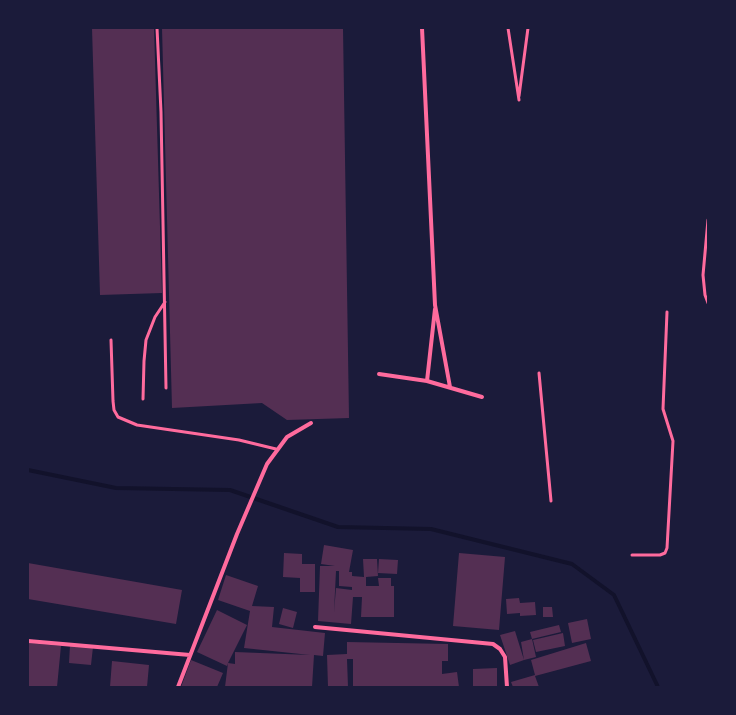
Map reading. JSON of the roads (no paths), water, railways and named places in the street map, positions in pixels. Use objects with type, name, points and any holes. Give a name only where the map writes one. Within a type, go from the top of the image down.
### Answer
[{"type":"street","points":[[422,28],[435,305],[450,387]]},
{"type":"street","points":[[427,381],[435,305]]},
{"type":"street","points":[[378,374],[427,381],[482,397]]},
{"type":"street","points":[[178,687],[237,534],[267,464],[276,449],[287,437],[311,423]]},
{"type":"street","points":[[315,626],[493,644],[500,648],[505,657],[507,687]]},
{"type":"street","points":[[28,641],[190,655]]},
{"type":"lane","points":[[157,28],[166,388]]},
{"type":"lane","points":[[508,28],[519,100],[528,28]]},
{"type":"lane","points":[[708,220],[703,275],[705,295],[708,303]]},
{"type":"lane","points":[[144,399],[144,361],[146,340],[155,317],[164,302]]},
{"type":"lane","points":[[632,555],[660,555],[665,553],[667,548],[673,441],[663,409],[667,312]]},
{"type":"lane","points":[[111,340],[113,402],[114,410],[118,418],[137,425],[239,440],[276,449]]},
{"type":"lane","points":[[539,374],[551,501]]},
{"type":"waterway","points":[[28,470],[116,488],[230,490],[338,527],[431,529],[572,564],[614,595],[658,687]]}]
